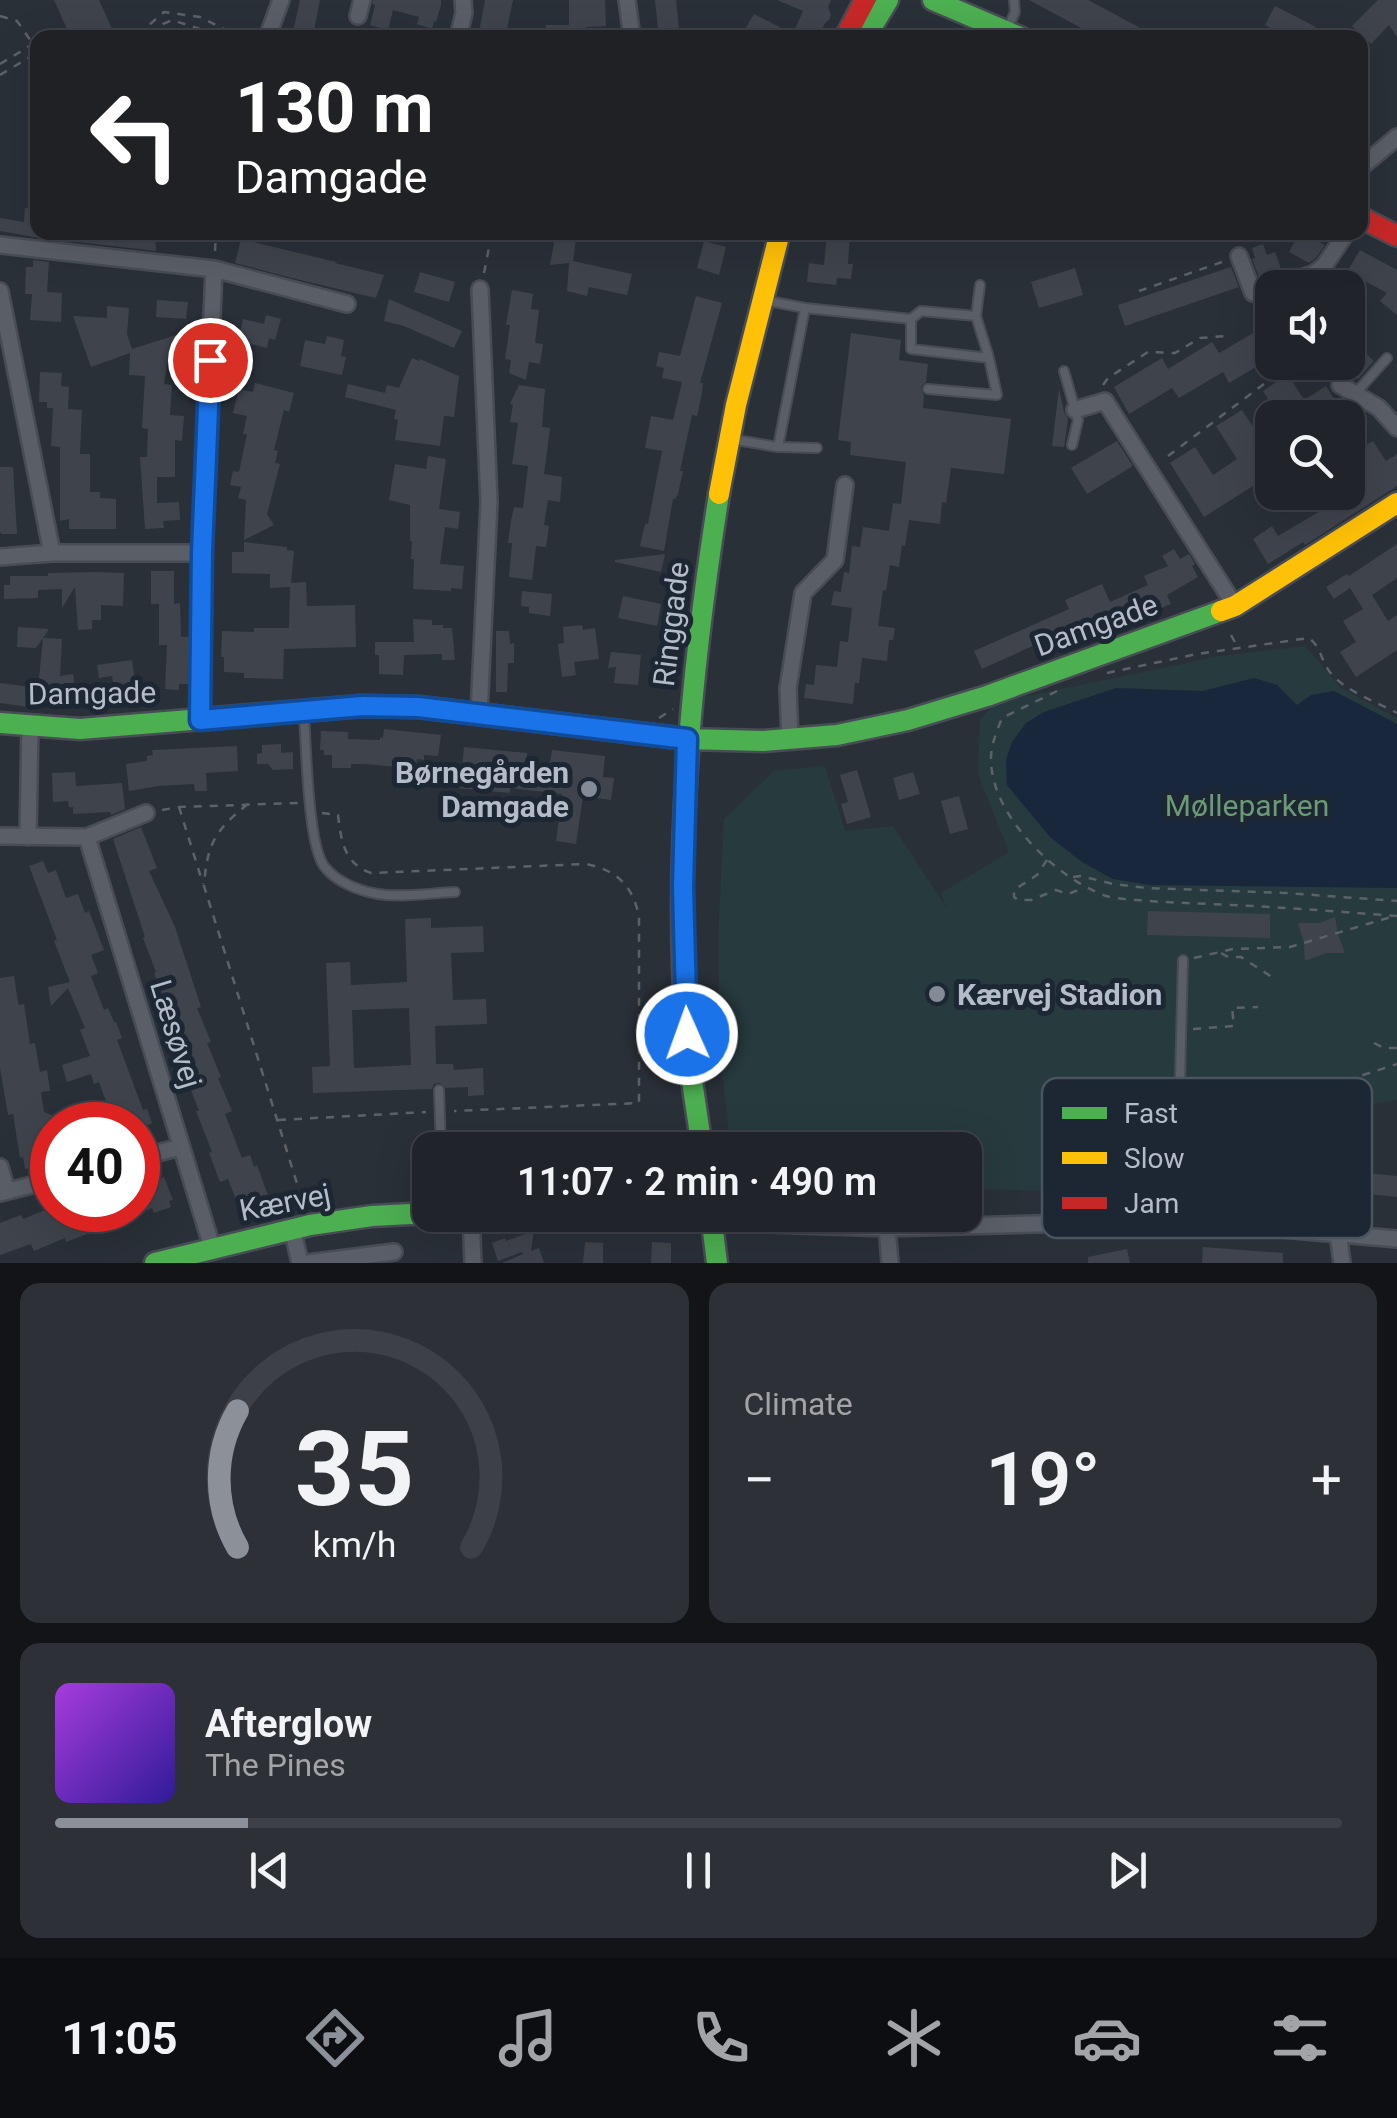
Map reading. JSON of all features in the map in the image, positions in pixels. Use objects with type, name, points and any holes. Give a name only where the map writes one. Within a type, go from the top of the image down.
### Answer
[{"type":"street","points":[[271,30],[281,0]]},
{"type":"street","points":[[460,30],[463,0]]},
{"type":"street","points":[[627,0],[631,30]]},
{"type":"street","points":[[850,30],[865,0]]},
{"type":"street","points":[[870,30],[888,0]]},
{"type":"street","points":[[934,0],[1009,30]]},
{"type":"street","points":[[968,0],[1012,30]]},
{"type":"street","points":[[1368,161],[1397,137]]},
{"type":"street","points":[[1368,221],[1397,236]]},
{"type":"street","name":"Ringgade","points":[[700,1132],[687,1034],[683,887],[687,739],[701,609],[730,439],[778,240]]},
{"type":"street","points":[[1239,256],[1252,293],[1313,274],[1324,266],[1342,240]]},
{"type":"street","points":[[0,245],[214,269],[347,304]]},
{"type":"street","points":[[200,720],[202,552],[214,269]]},
{"type":"street","points":[[479,714],[489,502],[480,288]]},
{"type":"street","points":[[0,291],[52,553]]},
{"type":"street","points":[[1347,390],[1379,408],[1397,428]]},
{"type":"street","points":[[1075,410],[1105,401],[1234,606]]},
{"type":"street","points":[[790,738],[788,688],[802,594],[835,560],[846,485]]},
{"type":"street","name":"Damgade","points":[[0,723],[94,728],[400,706],[687,739],[763,741],[837,735],[908,720],[987,696],[1234,606],[1397,503]]},
{"type":"street","points":[[0,557],[202,552]]},
{"type":"street","points":[[28,837],[30,726]]},
{"type":"street","points":[[0,836],[87,837],[146,813]]},
{"type":"street","name":"Læsøvej","points":[[87,837],[212,1247]]},
{"type":"street","points":[[160,1152],[182,1147]]},
{"type":"street","points":[[0,1167],[4,1192],[30,1186]]},
{"type":"street","name":"Kærvej","points":[[155,1263],[301,1227],[412,1214]]},
{"type":"street","points":[[982,1225],[1042,1224]]},
{"type":"street","points":[[300,1263],[301,1227]]},
{"type":"street","points":[[472,1232],[473,1263]]},
{"type":"street","points":[[713,1232],[718,1263]]},
{"type":"street","points":[[887,1232],[890,1263]]},
{"type":"street","points":[[1372,1236],[1397,1239]]},
{"type":"street","points":[[1339,1238],[1342,1263]]},
{"type":"street","points":[[316,1262],[394,1252]]},
{"type":"lane","points":[[1014,0],[1016,30]]},
{"type":"lane","points":[[928,389],[997,395],[976,316],[980,286]]},
{"type":"lane","points":[[763,300],[911,319],[921,311],[976,316]]},
{"type":"lane","points":[[778,448],[805,308]]},
{"type":"lane","points":[[911,319],[910,349],[989,358]]},
{"type":"lane","points":[[1347,390],[1387,358]]},
{"type":"lane","points":[[1064,371],[1078,420],[1072,446]]},
{"type":"lane","points":[[730,439],[778,448],[817,448]]},
{"type":"lane","points":[[303,710],[314,843],[322,864],[336,878],[380,894],[455,892]]},
{"type":"lane","points":[[1180,1078],[1183,960]]},
{"type":"lane","points":[[440,1090],[441,1132]]},
{"type":"path","points":[[146,30],[164,12],[200,17],[226,30]]},
{"type":"path","points":[[0,16],[18,21],[30,38]]},
{"type":"path","points":[[160,30],[172,20],[203,30]]},
{"type":"path","points":[[0,64],[30,46]]},
{"type":"path","points":[[0,75],[30,57]]},
{"type":"path","points":[[214,269],[216,240]]},
{"type":"path","points":[[480,288],[490,240]]},
{"type":"path","points":[[1139,291],[1239,256]]},
{"type":"path","points":[[1105,401],[1102,386],[1108,378],[1148,352],[1176,353],[1200,338],[1227,336]]},
{"type":"path","points":[[1168,456],[1288,366],[1308,366],[1347,390]]},
{"type":"path","points":[[1231,635],[1238,648]]},
{"type":"path","points":[[1097,676],[1142,664],[1310,638],[1318,644],[1328,670],[1342,684],[1397,712]]},
{"type":"path","points":[[1056,692],[1002,718],[992,742],[991,764],[997,789],[1032,845],[1072,878],[1108,897],[1396,916]]},
{"type":"path","points":[[146,813],[180,807],[311,803],[318,813],[338,814],[346,854],[364,871],[586,864],[602,867],[630,889],[639,917],[639,1103],[278,1120]]},
{"type":"path","points":[[204,886],[206,856],[222,827],[248,804]]},
{"type":"path","points":[[180,807],[278,1120],[301,1227]]},
{"type":"path","points":[[1047,860],[1037,875],[1014,890],[1014,897],[1031,900],[1056,890],[1068,894],[1082,884]]},
{"type":"path","points":[[1072,878],[1081,876],[1147,888],[1286,892],[1397,901]]},
{"type":"path","points":[[1183,960],[1233,948],[1290,948],[1396,916]]},
{"type":"path","points":[[1220,952],[1241,957],[1275,979]]},
{"type":"path","points":[[1181,1030],[1234,1026],[1232,1008],[1258,1008]]},
{"type":"path","points":[[1374,1043],[1397,1048]]},
{"type":"path","points":[[1354,1078],[1397,1064]]},
{"type":"green space","name":"Mølleparken","points":[[1305,646],[1341,688],[1397,718],[1397,1100],[1372,1104],[1372,1078],[1042,1078],[1042,1190],[982,1189],[982,1132],[729,1132],[720,1051],[718,937],[724,819],[774,771],[825,766],[845,831],[893,826],[947,909],[941,893],[1009,852],[978,774],[980,720],[994,703],[1220,656]]},
{"type":"water","points":[[1254,678],[1277,685],[1297,705],[1311,695],[1334,691],[1397,724],[1397,888],[1150,885],[1113,879],[1082,862],[1050,837],[1007,785],[1006,760],[1012,742],[1026,723],[1044,712],[1116,688],[1203,691]]},
{"type":"building","points":[[54,0],[99,0],[112,30],[67,30]]},
{"type":"building","points":[[300,0],[320,0],[314,30],[293,30]]},
{"type":"building","points":[[373,0],[441,0],[441,5],[432,29],[417,24],[419,17],[393,10],[388,30],[370,25]]},
{"type":"building","points":[[485,0],[513,0],[507,30],[479,30]]},
{"type":"building","points":[[569,0],[605,0],[606,26],[546,30],[546,25],[569,25]]},
{"type":"building","points":[[655,0],[676,0],[679,30],[658,30]]},
{"type":"building","points":[[777,0],[831,0],[831,15],[822,30],[795,30],[803,11]]},
{"type":"building","points":[[1029,0],[1088,0],[1144,30],[1085,30]]},
{"type":"building","points":[[1378,0],[1397,0],[1397,37],[1389,25],[1371,44],[1368,30],[1352,26]]},
{"type":"building","points":[[1275,6],[1316,27],[1275,30],[1265,25]]},
{"type":"building","points":[[754,14],[785,30],[745,30]]},
{"type":"building","points":[[25,208],[30,208],[30,236],[0,231],[0,218],[24,222]]},
{"type":"building","points":[[60,240],[155,240],[156,251]]},
{"type":"building","points":[[241,240],[245,240],[384,275],[376,298],[235,263]]},
{"type":"building","points":[[555,240],[576,240],[573,261],[632,274],[627,295],[589,287],[587,296],[567,291],[569,263],[550,265]]},
{"type":"building","points":[[826,240],[850,240],[851,279],[837,278],[836,285],[807,282],[809,263],[824,265]]},
{"type":"building","points":[[1296,240],[1315,240],[1325,245],[1309,263],[1289,252]]},
{"type":"building","points":[[704,241],[726,247],[719,275],[697,268]]},
{"type":"building","points":[[1263,244],[1267,255],[1275,252],[1281,270],[1256,270],[1252,248]]},
{"type":"building","points":[[1360,250],[1397,270],[1397,315],[1380,301],[1387,293],[1365,281],[1365,270],[1348,270]]},
{"type":"building","points":[[33,260],[49,262],[47,292],[62,293],[61,322],[30,320],[32,294],[25,294],[26,267],[33,267]]},
{"type":"building","points":[[1231,267],[1239,287],[1125,326],[1118,305]]},
{"type":"building","points":[[1075,268],[1083,295],[1039,308],[1031,282]]},
{"type":"building","points":[[420,272],[455,282],[449,302],[414,292]]},
{"type":"building","points":[[512,290],[533,294],[531,309],[539,310],[535,343],[543,344],[540,364],[529,362],[526,380],[509,373],[511,360],[505,359]]},
{"type":"building","points":[[696,296],[722,303],[700,383],[697,416],[692,415],[664,551],[640,546],[662,451],[645,448],[651,416],[673,420],[682,382],[662,378],[664,368],[656,366],[659,352],[680,356]]},
{"type":"building","points":[[389,299],[462,331],[454,348],[384,321]]},
{"type":"building","points":[[157,300],[188,302],[186,319],[156,317]]},
{"type":"building","points":[[107,306],[129,308],[127,334],[132,349],[176,335],[184,358],[167,364],[164,384],[172,385],[170,415],[184,416],[182,441],[175,440],[175,477],[157,477],[157,503],[179,502],[180,520],[163,521],[164,528],[145,529],[140,457],[147,457],[148,429],[142,428],[145,376],[129,375],[130,353],[91,367],[73,316],[107,318]]},
{"type":"building","points":[[266,315],[281,319],[275,340],[269,338],[267,348],[238,341],[243,319],[264,324]]},
{"type":"building","points":[[1255,332],[1255,368],[1229,383],[1223,372],[1179,398],[1172,388],[1129,414],[1114,387],[1162,358],[1168,369],[1212,342],[1219,353]]},
{"type":"building","points":[[851,333],[901,340],[899,360],[928,364],[926,382],[921,387],[923,408],[1011,419],[1004,474],[951,468],[940,524],[909,520],[899,567],[890,565],[886,591],[883,590],[878,626],[895,628],[893,640],[889,640],[887,661],[862,658],[853,704],[804,698],[806,684],[814,685],[816,665],[837,667],[840,641],[848,642],[852,608],[831,605],[834,591],[841,592],[844,572],[849,573],[852,546],[860,547],[863,527],[889,531],[893,503],[901,504],[906,462],[850,455],[851,442],[838,440]]},
{"type":"building","points":[[327,336],[344,340],[342,375],[300,366],[305,340],[325,344]]},
{"type":"building","points":[[1365,353],[1374,361],[1365,371]]},
{"type":"building","points":[[412,358],[459,376],[454,417],[444,416],[440,446],[395,440],[396,410],[345,397],[348,384],[385,393],[387,385],[399,388]]},
{"type":"building","points":[[40,372],[62,373],[61,386],[69,387],[68,409],[82,410],[80,454],[90,454],[90,492],[100,492],[100,498],[116,499],[116,529],[69,529],[69,519],[60,521],[60,447],[51,446],[53,408],[47,408],[47,402],[39,402]]},
{"type":"building","points":[[1279,380],[1292,380],[1304,400],[1269,400],[1263,391]]},
{"type":"building","points":[[255,383],[294,393],[289,412],[284,410],[274,450],[278,451],[275,463],[280,464],[267,514],[274,525],[244,540],[246,500],[238,498],[241,487],[230,485],[233,471],[239,472],[247,416],[233,413],[239,389],[253,392]]},
{"type":"building","points":[[519,385],[545,389],[542,427],[550,428],[544,474],[562,477],[560,502],[548,500],[546,547],[536,546],[532,580],[509,577],[511,521],[514,507],[523,508],[528,466],[512,464],[518,423],[510,422],[510,404]]},
{"type":"building","points":[[1326,386],[1335,400],[1304,400]]},
{"type":"building","points":[[1059,389],[1068,419],[1064,447],[1052,446]]},
{"type":"building","points":[[1242,410],[1255,430],[1255,485],[1204,517],[1170,463],[1195,447],[1213,475],[1237,459],[1216,426]]},
{"type":"building","points":[[1117,441],[1133,466],[1087,494],[1071,468]]},
{"type":"building","points":[[1373,441],[1386,461],[1397,454],[1397,486],[1365,507],[1367,473],[1365,446]]},
{"type":"building","points":[[428,456],[446,459],[439,509],[460,512],[458,529],[445,527],[440,564],[464,566],[462,589],[413,589],[410,505],[389,500],[395,464],[426,469]]},
{"type":"building","points":[[0,467],[13,467],[17,534],[0,532]]},
{"type":"building","points":[[1322,510],[1360,510],[1268,564],[1253,539],[1272,526],[1278,536]]},
{"type":"building","points":[[244,542],[294,551],[291,583],[306,582],[307,606],[355,605],[356,647],[284,649],[283,679],[244,678],[244,673],[224,672],[222,631],[289,628],[290,587],[270,588],[270,574],[232,573],[232,552],[244,552]]},
{"type":"building","points":[[1397,544],[1397,578],[1372,595],[1388,621],[1397,615],[1397,650],[1356,677],[1340,652],[1356,642],[1343,621],[1363,609],[1350,588],[1334,599],[1326,587]]},
{"type":"building","points":[[1174,549],[1180,559],[1189,554],[1198,577],[1167,595],[1171,604],[1118,626],[1111,611],[1050,643],[1048,639],[982,669],[974,651],[1069,609],[1065,600],[1102,584],[1110,602],[1148,585],[1144,576],[1168,566],[1162,556]]},
{"type":"building","points":[[665,554],[661,572],[615,562],[615,560]]},
{"type":"building","points":[[151,571],[174,571],[174,604],[180,603],[181,637],[189,637],[189,684],[179,684],[179,690],[165,689],[167,645],[159,645],[159,604],[151,604]]},
{"type":"building","points":[[124,573],[123,606],[101,605],[101,620],[92,620],[92,629],[78,630],[75,587],[62,608],[62,589],[38,590],[38,598],[4,599],[4,585],[10,585],[10,576]]},
{"type":"building","points":[[522,591],[552,594],[550,616],[529,613],[529,607],[521,606]]},
{"type":"building","points":[[623,596],[661,604],[657,626],[618,618]]},
{"type":"building","points":[[413,619],[432,620],[432,625],[452,628],[455,660],[442,660],[442,654],[404,655],[403,675],[379,674],[375,642],[414,642]]},
{"type":"building","points":[[582,625],[583,630],[595,628],[599,659],[574,662],[576,675],[562,677],[558,644],[564,643],[563,627]]},
{"type":"building","points":[[18,627],[49,629],[36,648],[17,647]]},
{"type":"building","points":[[496,631],[509,631],[510,644],[514,643],[514,663],[508,663],[507,692],[496,692]]},
{"type":"building","points":[[43,638],[62,639],[60,676],[73,674],[77,702],[29,703],[29,707],[0,703],[0,683],[38,688]]},
{"type":"building","points":[[611,652],[641,655],[638,685],[614,683],[616,667],[608,668]]},
{"type":"building","points":[[132,660],[136,688],[114,691],[112,676],[99,678],[97,665]]},
{"type":"building","points":[[384,729],[441,735],[438,756],[424,755],[424,760],[417,759],[416,766],[410,765],[410,770],[365,764],[332,768],[332,755],[324,755],[324,750],[320,750],[321,731],[348,732],[348,739],[380,740]]},
{"type":"building","points":[[281,744],[281,753],[293,752],[293,769],[273,770],[268,764],[257,764],[262,745]]},
{"type":"building","points":[[237,746],[238,771],[206,773],[207,791],[195,791],[194,784],[129,791],[126,764],[147,761],[152,750]]},
{"type":"building","points":[[464,747],[527,753],[526,766],[549,770],[552,750],[605,756],[603,777],[614,778],[611,800],[583,796],[576,844],[556,841],[562,794],[447,787],[450,766],[462,767]]},
{"type":"building","points":[[857,770],[871,817],[847,824],[841,804],[848,802],[840,775]]},
{"type":"building","points":[[75,772],[76,786],[122,783],[125,809],[111,815],[73,814],[68,801],[53,802],[52,773]]},
{"type":"building","points":[[913,772],[920,794],[899,800],[893,778]]},
{"type":"building","points":[[959,796],[968,829],[950,834],[941,801]]},
{"type":"building","points":[[141,827],[157,868],[149,871],[175,927],[201,1007],[197,1008],[211,1042],[207,1043],[232,1111],[225,1114],[242,1158],[250,1155],[254,1167],[257,1165],[270,1201],[241,1212],[228,1179],[220,1182],[209,1153],[212,1152],[113,839]]},
{"type":"building","points":[[43,861],[48,873],[56,870],[66,898],[78,894],[85,913],[89,911],[104,950],[91,955],[98,973],[91,976],[104,1010],[108,1008],[116,1022],[122,1038],[117,1040],[140,1102],[106,1102],[99,1082],[94,1084],[91,1074],[67,1082],[62,1065],[90,1056],[80,1030],[85,1028],[68,988],[51,1006],[48,987],[70,982],[29,866]]},
{"type":"building","points":[[1148,911],[1270,914],[1270,938],[1147,935]]},
{"type":"building","points":[[1335,917],[1345,953],[1326,953],[1305,961],[1298,923],[1319,923]]},
{"type":"building","points":[[431,918],[431,928],[483,926],[484,952],[451,953],[453,1000],[486,999],[487,1024],[435,1026],[436,1064],[453,1064],[454,1070],[483,1068],[484,1095],[468,1096],[468,1087],[446,1088],[440,1083],[432,1089],[313,1093],[312,1067],[330,1066],[326,963],[350,962],[351,985],[407,982],[405,919]],"holes":[[[409,1008],[411,1065],[354,1068],[352,1010]]]},
{"type":"building","points":[[14,976],[19,1005],[24,1004],[30,1044],[35,1043],[40,1072],[47,1070],[50,1091],[41,1092],[42,1102],[30,1102],[30,1168],[25,1169],[13,1114],[8,1115],[0,1068],[0,978]]},
{"type":"building","points":[[1372,1174],[1397,1176],[1397,1197],[1372,1194]]},
{"type":"building","points":[[164,1177],[173,1200],[169,1201],[171,1207],[160,1211],[160,1179]]},
{"type":"building","points":[[21,1215],[23,1219],[30,1216],[30,1232],[90,1233],[34,1251],[31,1244],[0,1255],[0,1223]]},
{"type":"building","points":[[534,1232],[531,1251],[539,1248],[544,1263],[502,1263],[522,1252],[498,1261],[492,1243],[505,1238],[506,1241]]},
{"type":"building","points":[[585,1242],[603,1243],[603,1263],[583,1263]]},
{"type":"building","points":[[652,1242],[671,1243],[671,1263],[651,1263]]},
{"type":"building","points":[[1203,1247],[1283,1253],[1283,1263],[1202,1263]]},
{"type":"building","points":[[1127,1249],[1130,1263],[1088,1263],[1088,1257]]},
{"type":"traffic: fast","points":[[870,30],[888,0]]},
{"type":"traffic: fast","points":[[933,0],[1003,30]]},
{"type":"traffic: fast","points":[[699,1132],[686,1028],[684,827],[693,693],[719,494]]},
{"type":"traffic: fast","points":[[0,723],[80,729],[361,706],[419,707],[687,739],[763,741],[837,735],[908,720],[987,696],[1221,611]]},
{"type":"traffic: fast","points":[[155,1263],[310,1225],[412,1214]]},
{"type":"traffic: fast","points":[[713,1232],[717,1263]]},
{"type":"traffic: slow","points":[[719,494],[736,405],[778,240]]},
{"type":"traffic: slow","points":[[1221,611],[1235,606],[1397,503]]},
{"type":"traffic: jam","points":[[849,30],[865,0]]},
{"type":"traffic: jam","points":[[1368,221],[1397,236]]},
{"type":"place","name":"Børnegården Damgade","points":[[589,789]]},
{"type":"place","name":"Kærvej Stadion","points":[[937,994]]},
{"type":"route","points":[[210,360],[200,720],[362,706],[418,707],[687,739],[683,887],[687,1034]]}]
